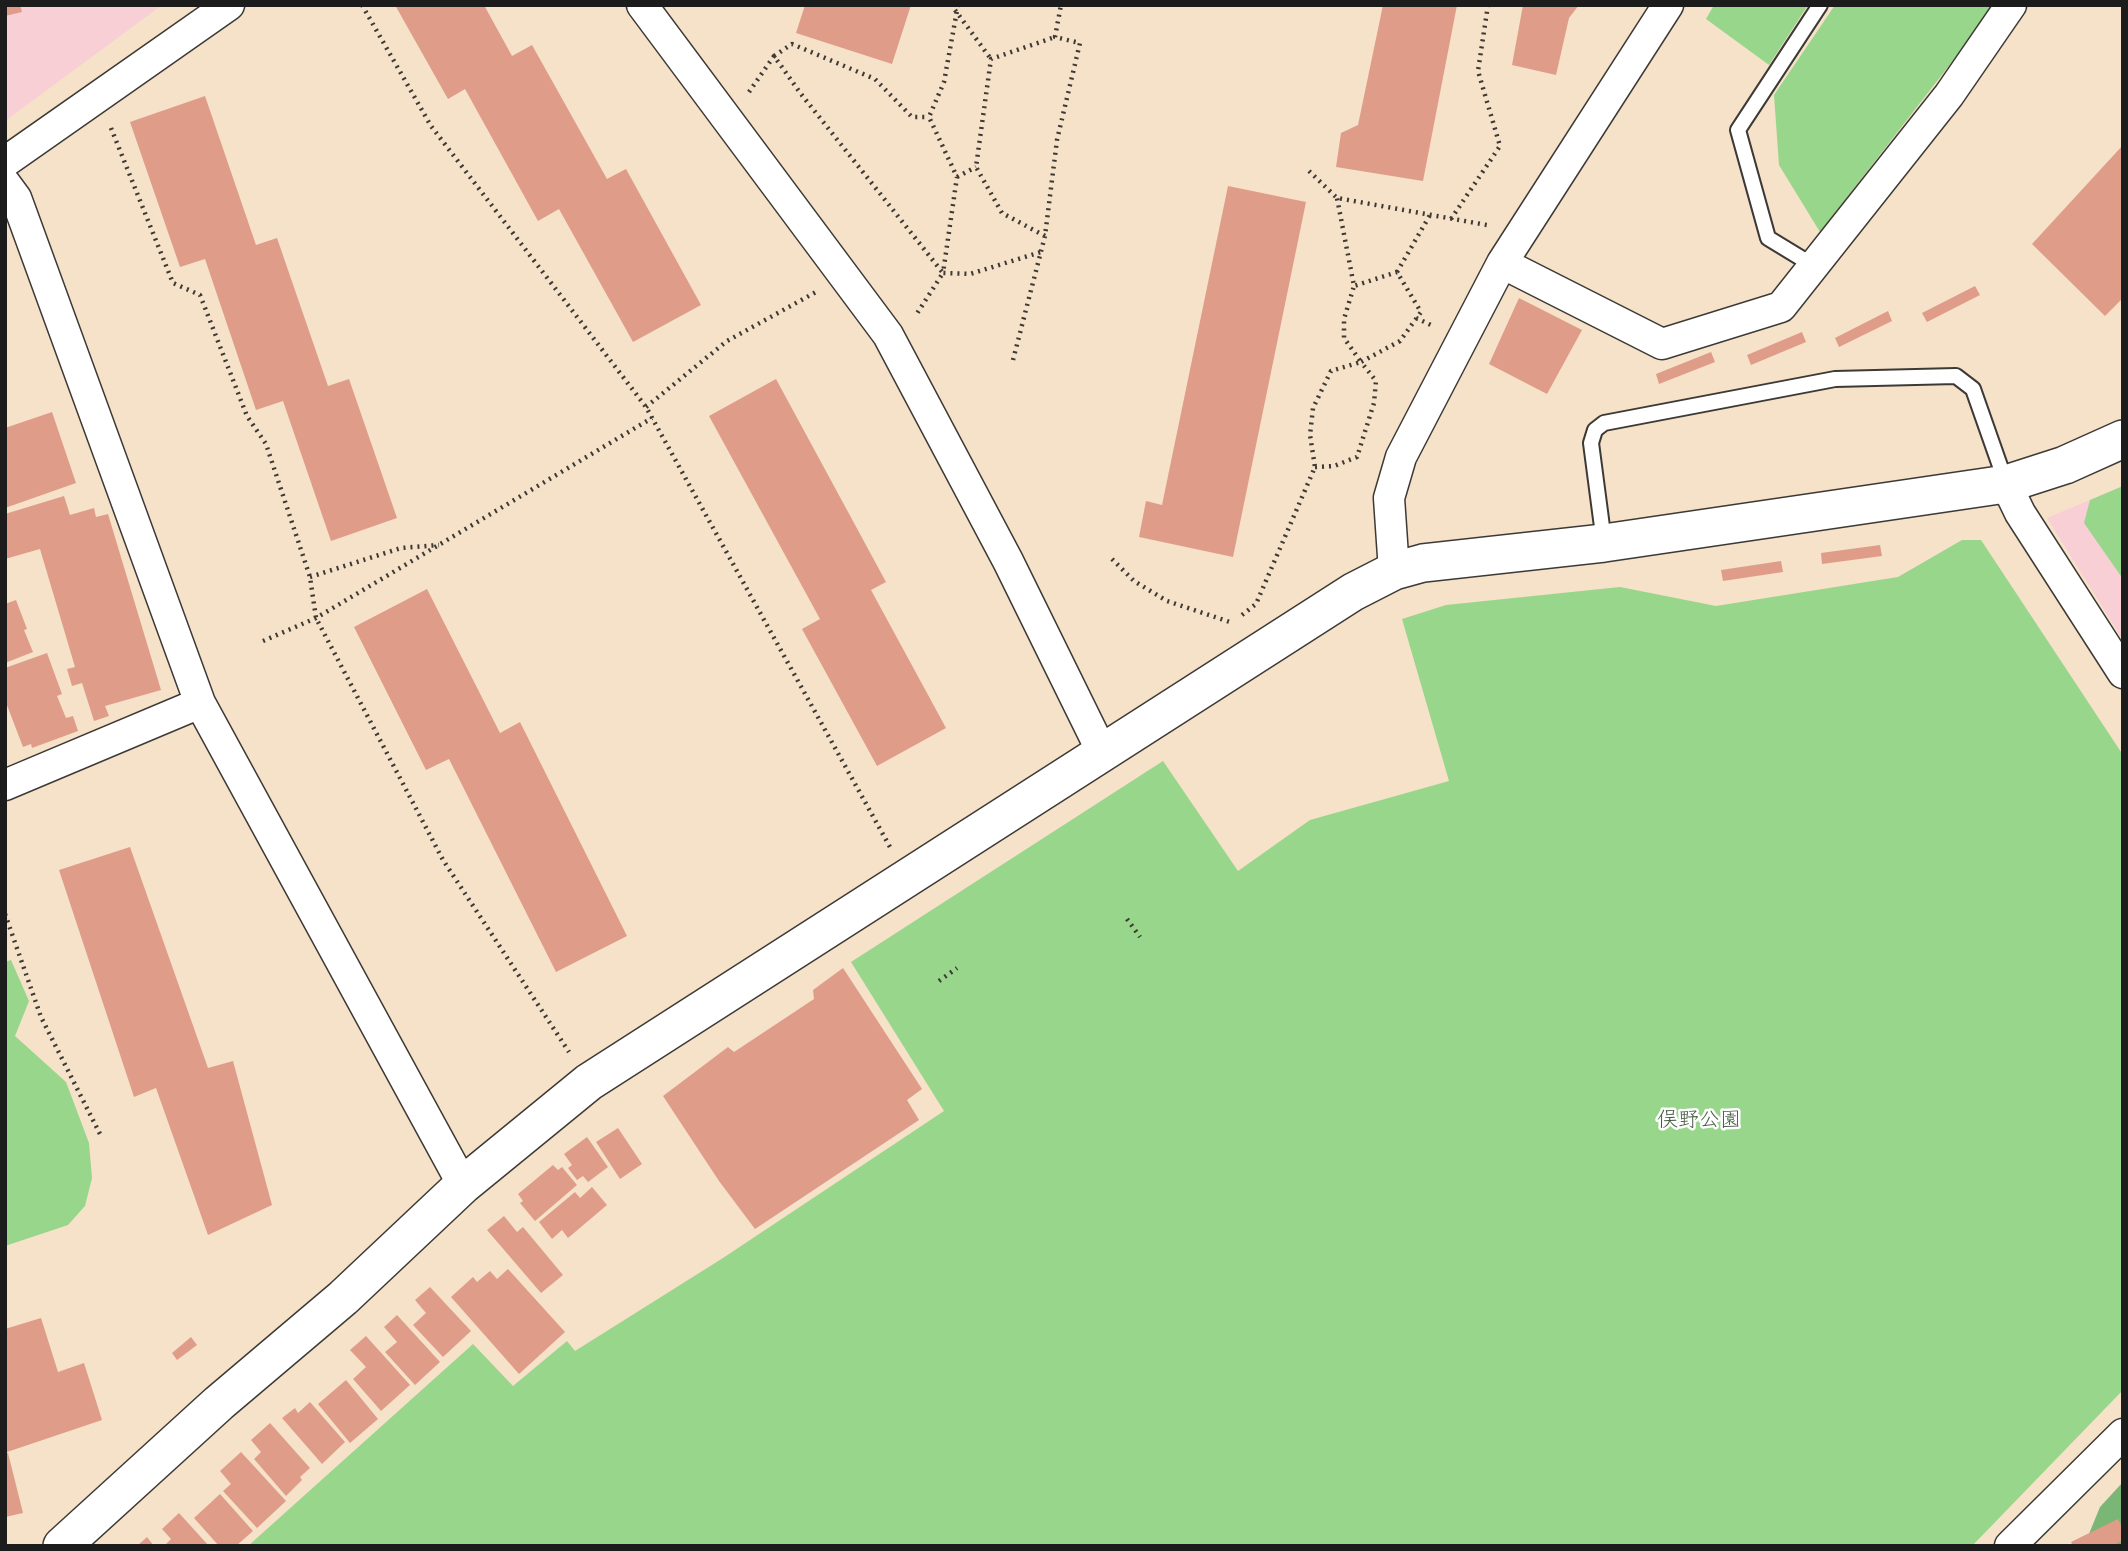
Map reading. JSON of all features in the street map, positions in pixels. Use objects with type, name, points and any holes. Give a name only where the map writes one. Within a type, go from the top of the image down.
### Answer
[{"type":"street","points":[[5,162],[229,5]]},
{"type":"street","points":[[642,5],[888,335],[1009,561],[1102,752]]},
{"type":"street","points":[[1394,571],[1389,498],[1401,457],[1502,263],[1668,5]]},
{"type":"street","points":[[1502,263],[1662,344],[1781,307],[1950,95],[2011,5]]},
{"type":"street","points":[[5,183],[16,198],[200,703],[463,1185]]},
{"type":"street","points":[[62,1546],[219,1403],[343,1298],[463,1185],[589,1082],[1353,592],[1394,571],[1423,563],[1604,543],[2006,484],[2064,465],[2123,439]]},
{"type":"street","points":[[2006,484],[2020,513],[2123,673]]},
{"type":"street","points":[[9,774],[200,703]]},
{"type":"street","points":[[2010,1546],[2123,1434]]},
{"type":"lane","points":[[1814,266],[1768,238],[1738,130],[1820,5]]},
{"type":"lane","points":[[1604,543],[1591,443],[1595,430],[1604,423],[1835,379],[1956,376],[1973,389],[2006,484]]},
{"type":"path","points":[[362,5],[431,126],[646,407],[908,878]]},
{"type":"path","points":[[1055,37],[1061,5]]},
{"type":"path","points":[[1451,219],[1500,146],[1478,71],[1488,5]]},
{"type":"path","points":[[957,8],[991,60],[976,167],[1002,213],[1045,236]]},
{"type":"path","points":[[888,335],[914,319],[943,273],[957,177],[929,117],[944,82],[957,8]]},
{"type":"path","points":[[991,60],[1055,37],[1080,43],[1057,140],[1045,236],[1013,360]]},
{"type":"path","points":[[730,122],[774,56],[793,44],[875,79],[912,117],[929,117]]},
{"type":"path","points":[[774,56],[943,273],[970,274],[1041,252]]},
{"type":"path","points":[[98,97],[173,283],[200,295],[247,416],[267,444],[310,578],[316,618],[443,860],[589,1082]]},
{"type":"path","points":[[957,177],[976,167]]},
{"type":"path","points":[[1309,171],[1337,198],[1522,231]]},
{"type":"path","points":[[1315,467],[1334,466],[1357,457],[1374,403],[1376,382],[1343,338],[1344,320],[1354,286],[1337,198]]},
{"type":"path","points":[[1354,286],[1397,272],[1430,215]]},
{"type":"path","points":[[1112,558],[1134,581],[1167,601],[1231,624],[1256,604],[1315,467],[1310,435],[1313,408],[1331,372],[1361,362],[1400,341],[1420,312],[1397,272]]},
{"type":"path","points":[[646,407],[727,341],[844,276]]},
{"type":"path","points":[[263,640],[316,618],[652,418]]},
{"type":"path","points":[[310,578],[401,548],[440,545]]},
{"type":"path","points":[[5,914],[41,1017],[102,1138]]},
{"type":"path","points":[[1127,919],[1140,937]]},
{"type":"path","points":[[939,981],[957,968]]},
{"type":"shaded area","points":[[5,5],[162,5],[5,121]]},
{"type":"shaded area","points":[[2123,486],[2123,640],[2047,518]]},
{"type":"green space","points":[[1714,5],[1808,5],[1769,65],[1706,19]]},
{"type":"green space","points":[[1835,5],[1996,5],[1820,232],[1779,165],[1774,95]]},
{"type":"green space","points":[[2123,486],[2123,579],[2084,523],[2090,500]]},
{"type":"green space","name":"俣野公園","points":[[1962,540],[1981,540],[2123,755],[2123,1390],[1972,1546],[248,1546],[473,1344],[513,1386],[567,1341],[575,1351],[723,1258],[944,1111],[851,962],[1163,761],[1238,871],[1310,820],[1449,781],[1402,619],[1446,605],[1620,587],[1716,606],[1898,577]]},
{"type":"green space","points":[[11,960],[29,1001],[15,1036],[66,1082],[89,1143],[92,1178],[85,1206],[68,1225],[5,1246],[5,962]]},
{"type":"green space","points":[[2123,1482],[2123,1546],[2084,1546],[2100,1507]]},
{"type":"building","points":[[5,5],[20,5],[22,12],[5,16]]},
{"type":"building","points":[[395,5],[484,5],[512,56],[532,45],[607,179],[626,169],[701,305],[633,342],[559,209],[538,221],[465,89],[448,99]]},
{"type":"building","points":[[805,5],[911,5],[892,64],[796,33]]},
{"type":"building","points":[[1383,5],[1457,5],[1423,181],[1336,167],[1341,133],[1358,125]]},
{"type":"building","points":[[1523,5],[1579,5],[1569,18],[1556,75],[1512,65]]},
{"type":"building","points":[[205,96],[256,245],[277,238],[328,386],[349,379],[397,518],[331,541],[283,401],[256,410],[205,259],[180,267],[130,122]]},
{"type":"building","points":[[2123,145],[2123,298],[2105,316],[2032,244]]},
{"type":"building","points":[[1228,186],[1306,202],[1233,557],[1139,537],[1146,501],[1162,505]]},
{"type":"building","points":[[1975,286],[1980,295],[1927,322],[1922,313]]},
{"type":"building","points":[[1519,298],[1582,330],[1547,394],[1489,364]]},
{"type":"building","points":[[1888,311],[1892,321],[1839,347],[1835,338]]},
{"type":"building","points":[[1802,332],[1806,342],[1751,365],[1747,355]]},
{"type":"building","points":[[1711,352],[1715,362],[1659,384],[1656,374]]},
{"type":"building","points":[[776,379],[886,582],[871,590],[946,728],[877,766],[802,629],[820,619],[709,416]]},
{"type":"building","points":[[52,412],[76,483],[5,508],[5,428]]},
{"type":"building","points":[[64,496],[70,515],[94,508],[96,517],[108,514],[161,690],[105,706],[109,716],[94,721],[82,683],[72,686],[67,669],[75,667],[40,549],[5,559],[5,514]]},
{"type":"building","points":[[1880,545],[1882,556],[1822,564],[1821,553]]},
{"type":"building","points":[[1781,561],[1783,572],[1723,581],[1721,570]]},
{"type":"building","points":[[427,589],[500,733],[520,722],[627,936],[556,972],[449,759],[426,770],[354,627]]},
{"type":"building","points":[[16,600],[33,652],[5,663],[5,604]]},
{"type":"building","points":[[47,653],[62,694],[57,696],[66,718],[73,716],[78,731],[32,748],[31,744],[23,747],[5,700],[5,668]]},
{"type":"building","points":[[130,847],[208,1068],[233,1061],[272,1205],[208,1235],[156,1088],[134,1097],[59,870]]},
{"type":"building","points":[[843,968],[922,1089],[907,1100],[919,1120],[755,1229],[719,1181],[663,1096],[728,1047],[734,1052],[814,999],[813,990]]},
{"type":"building","points":[[618,1128],[642,1164],[620,1179],[596,1142]]},
{"type":"building","points":[[587,1137],[608,1167],[588,1182],[583,1176],[577,1180],[568,1168],[572,1165],[564,1154]]},
{"type":"building","points":[[553,1165],[558,1170],[562,1167],[577,1185],[535,1221],[520,1203],[523,1201],[518,1194]]},
{"type":"building","points":[[592,1187],[607,1205],[568,1238],[562,1230],[552,1239],[539,1222],[575,1192],[580,1198]]},
{"type":"building","points":[[504,1216],[517,1232],[523,1227],[563,1275],[541,1293],[487,1230]]},
{"type":"building","points":[[508,1269],[565,1332],[519,1374],[451,1297],[473,1277],[477,1282],[490,1271],[497,1279]]},
{"type":"building","points":[[430,1287],[471,1331],[443,1357],[413,1325],[426,1313],[415,1300]]},
{"type":"building","points":[[397,1315],[440,1362],[415,1385],[385,1352],[397,1342],[384,1327]]},
{"type":"building","points":[[41,1318],[58,1372],[84,1363],[102,1420],[7,1452],[5,1329]]},
{"type":"building","points":[[366,1336],[410,1385],[381,1411],[353,1379],[366,1367],[350,1350]]},
{"type":"building","points":[[191,1337],[197,1345],[177,1360],[172,1353]]},
{"type":"building","points":[[346,1380],[378,1419],[350,1443],[318,1404]]},
{"type":"building","points":[[310,1402],[345,1442],[322,1464],[282,1418],[295,1408],[298,1413]]},
{"type":"building","points":[[270,1423],[310,1468],[286,1496],[254,1459],[261,1452],[251,1440]]},
{"type":"building","points":[[241,1452],[286,1501],[257,1528],[223,1491],[231,1484],[220,1471]]},
{"type":"building","points":[[8,1453],[23,1513],[5,1517],[5,1454]]},
{"type":"building","points":[[220,1494],[253,1531],[236,1546],[219,1546],[194,1518]]},
{"type":"building","points":[[179,1513],[209,1546],[164,1546],[171,1539],[162,1529]]},
{"type":"building","points":[[2118,1519],[2123,1529],[2123,1540],[2112,1546],[2073,1546],[2071,1542]]},
{"type":"building","points":[[147,1537],[154,1546],[137,1546]]}]
